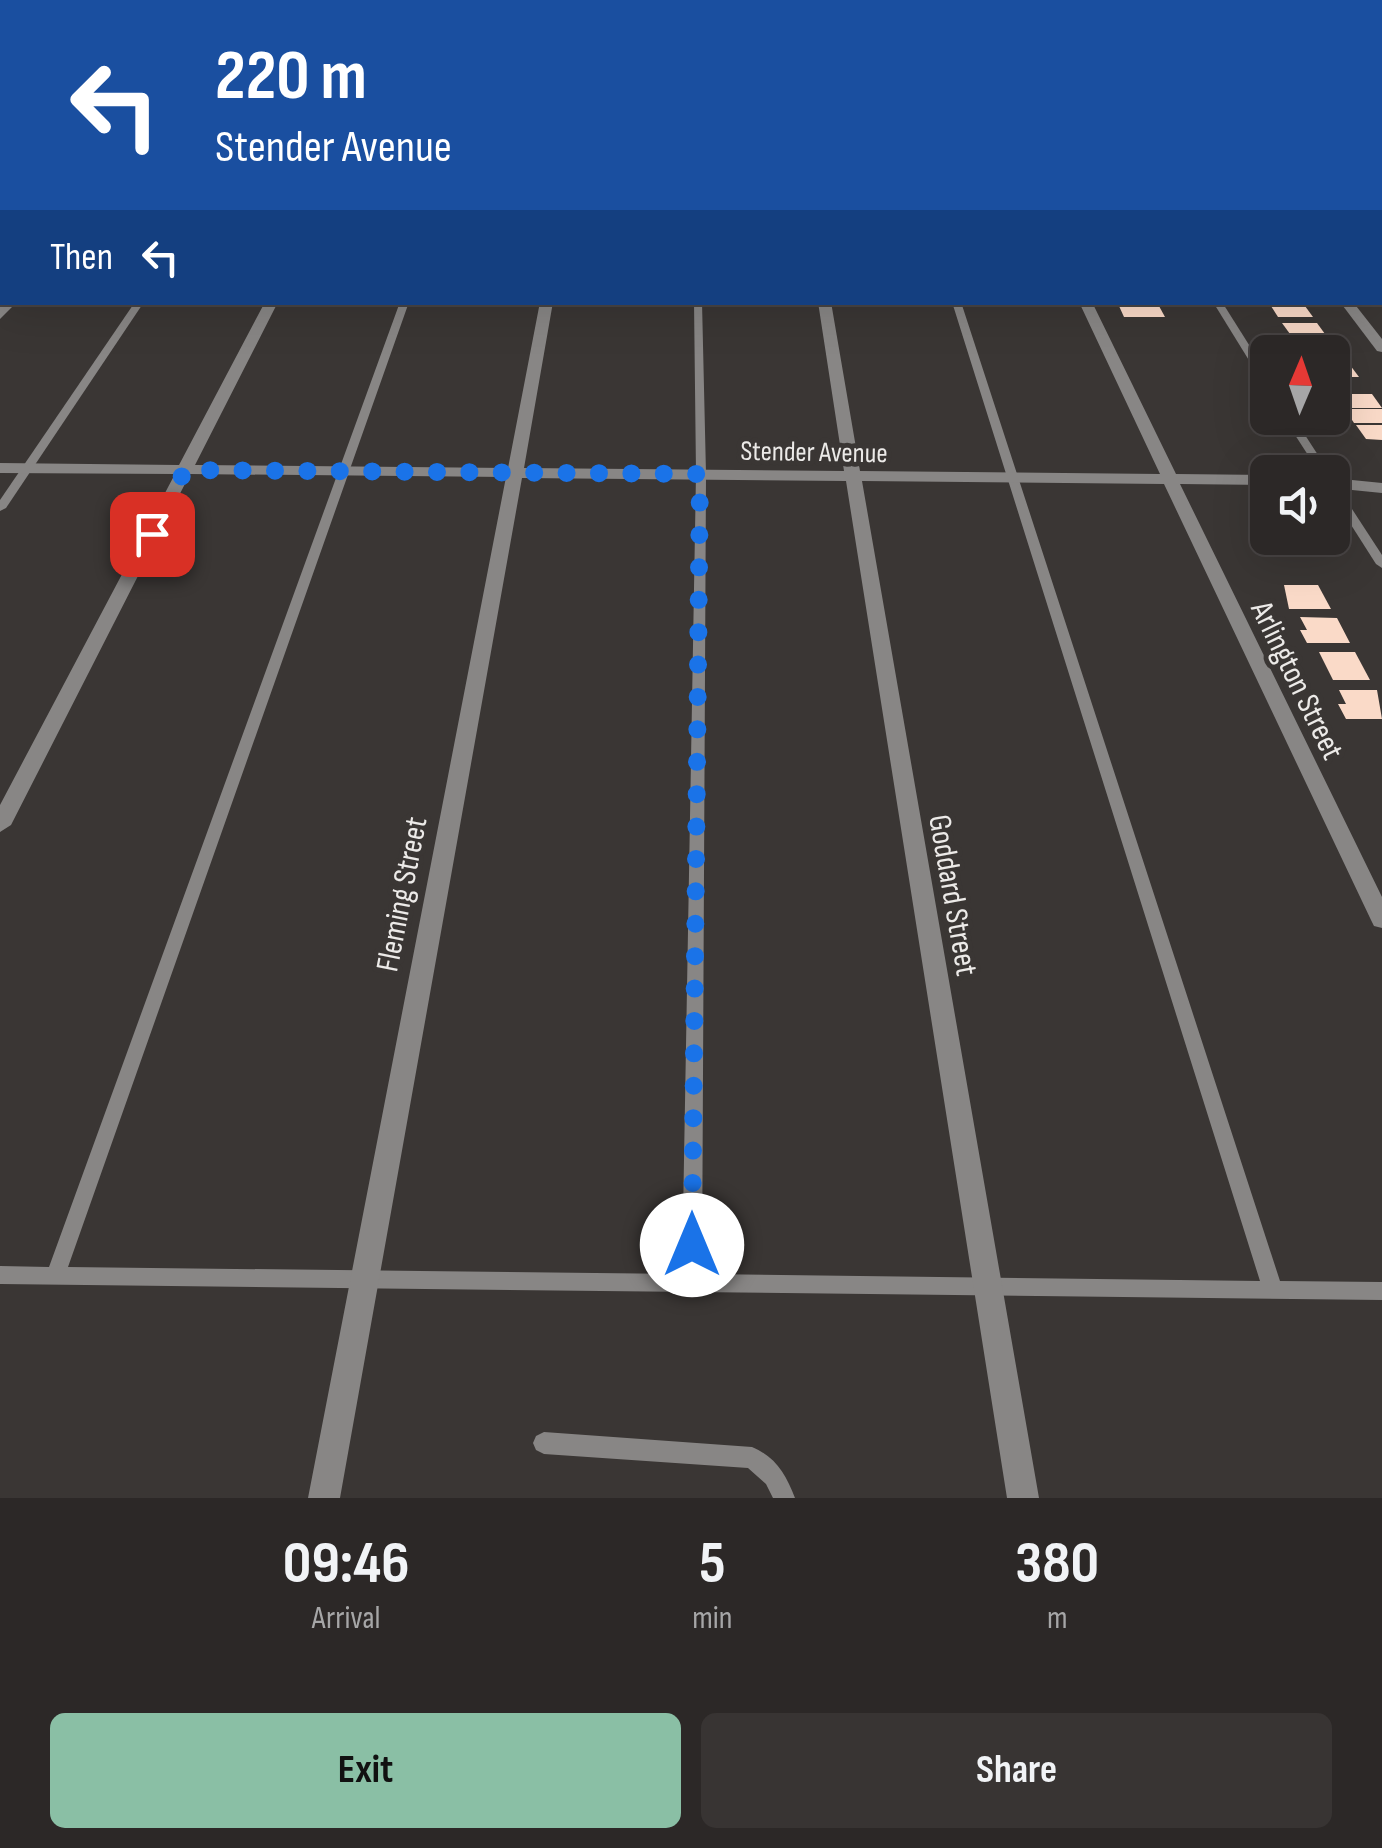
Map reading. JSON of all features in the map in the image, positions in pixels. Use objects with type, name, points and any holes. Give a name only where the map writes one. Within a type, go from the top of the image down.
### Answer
[{"type":"street","points":[[0,825],[270,305]]},
{"type":"street","name":"Fleming Street","points":[[324,1498],[546,305]]},
{"type":"street","name":"Goddard Street","points":[[824,305],[1023,1498]]},
{"type":"street","name":"Arlington Street","points":[[1086,305],[1382,920]]},
{"type":"street","points":[[1348,305],[1382,348]]},
{"type":"street","name":"Stender Avenue","points":[[0,468],[1250,480]]},
{"type":"street","points":[[1350,486],[1382,488]]},
{"type":"lane","points":[[0,508],[138,305]]},
{"type":"lane","points":[[55,1276],[404,305]]},
{"type":"lane","points":[[692,1283],[700,474],[698,305]]},
{"type":"lane","points":[[957,305],[1272,1290]]},
{"type":"lane","points":[[1219,305],[1250,354]]},
{"type":"lane","points":[[1350,513],[1382,564]]},
{"type":"lane","points":[[0,1275],[1382,1291]]},
{"type":"lane","points":[[544,1443],[752,1458],[774,1476],[784,1498]]},
{"type":"building","points":[[1119,306],[1159,306],[1165,317],[1124,317]]},
{"type":"building","points":[[1271,306],[1305,306],[1313,317],[1278,317]]},
{"type":"building","points":[[1282,323],[1317,323],[1325,334],[1290,334]]},
{"type":"building","points":[[1350,394],[1372,394],[1382,408],[1350,408]]},
{"type":"building","points":[[1350,409],[1382,409],[1382,423],[1354,423]]},
{"type":"building","points":[[1356,425],[1382,425],[1382,440],[1366,439]]},
{"type":"building","points":[[1284,585],[1318,585],[1331,609],[1289,609]]},
{"type":"building","points":[[1300,617],[1337,618],[1350,643],[1307,643],[1300,630],[1307,630]]},
{"type":"building","points":[[1319,652],[1355,652],[1370,680],[1333,680]]},
{"type":"building","points":[[1339,690],[1377,690],[1382,719],[1346,719],[1338,704],[1346,704]]},
{"type":"route","points":[[152,534],[185,470],[700,474],[692,1245]]}]
